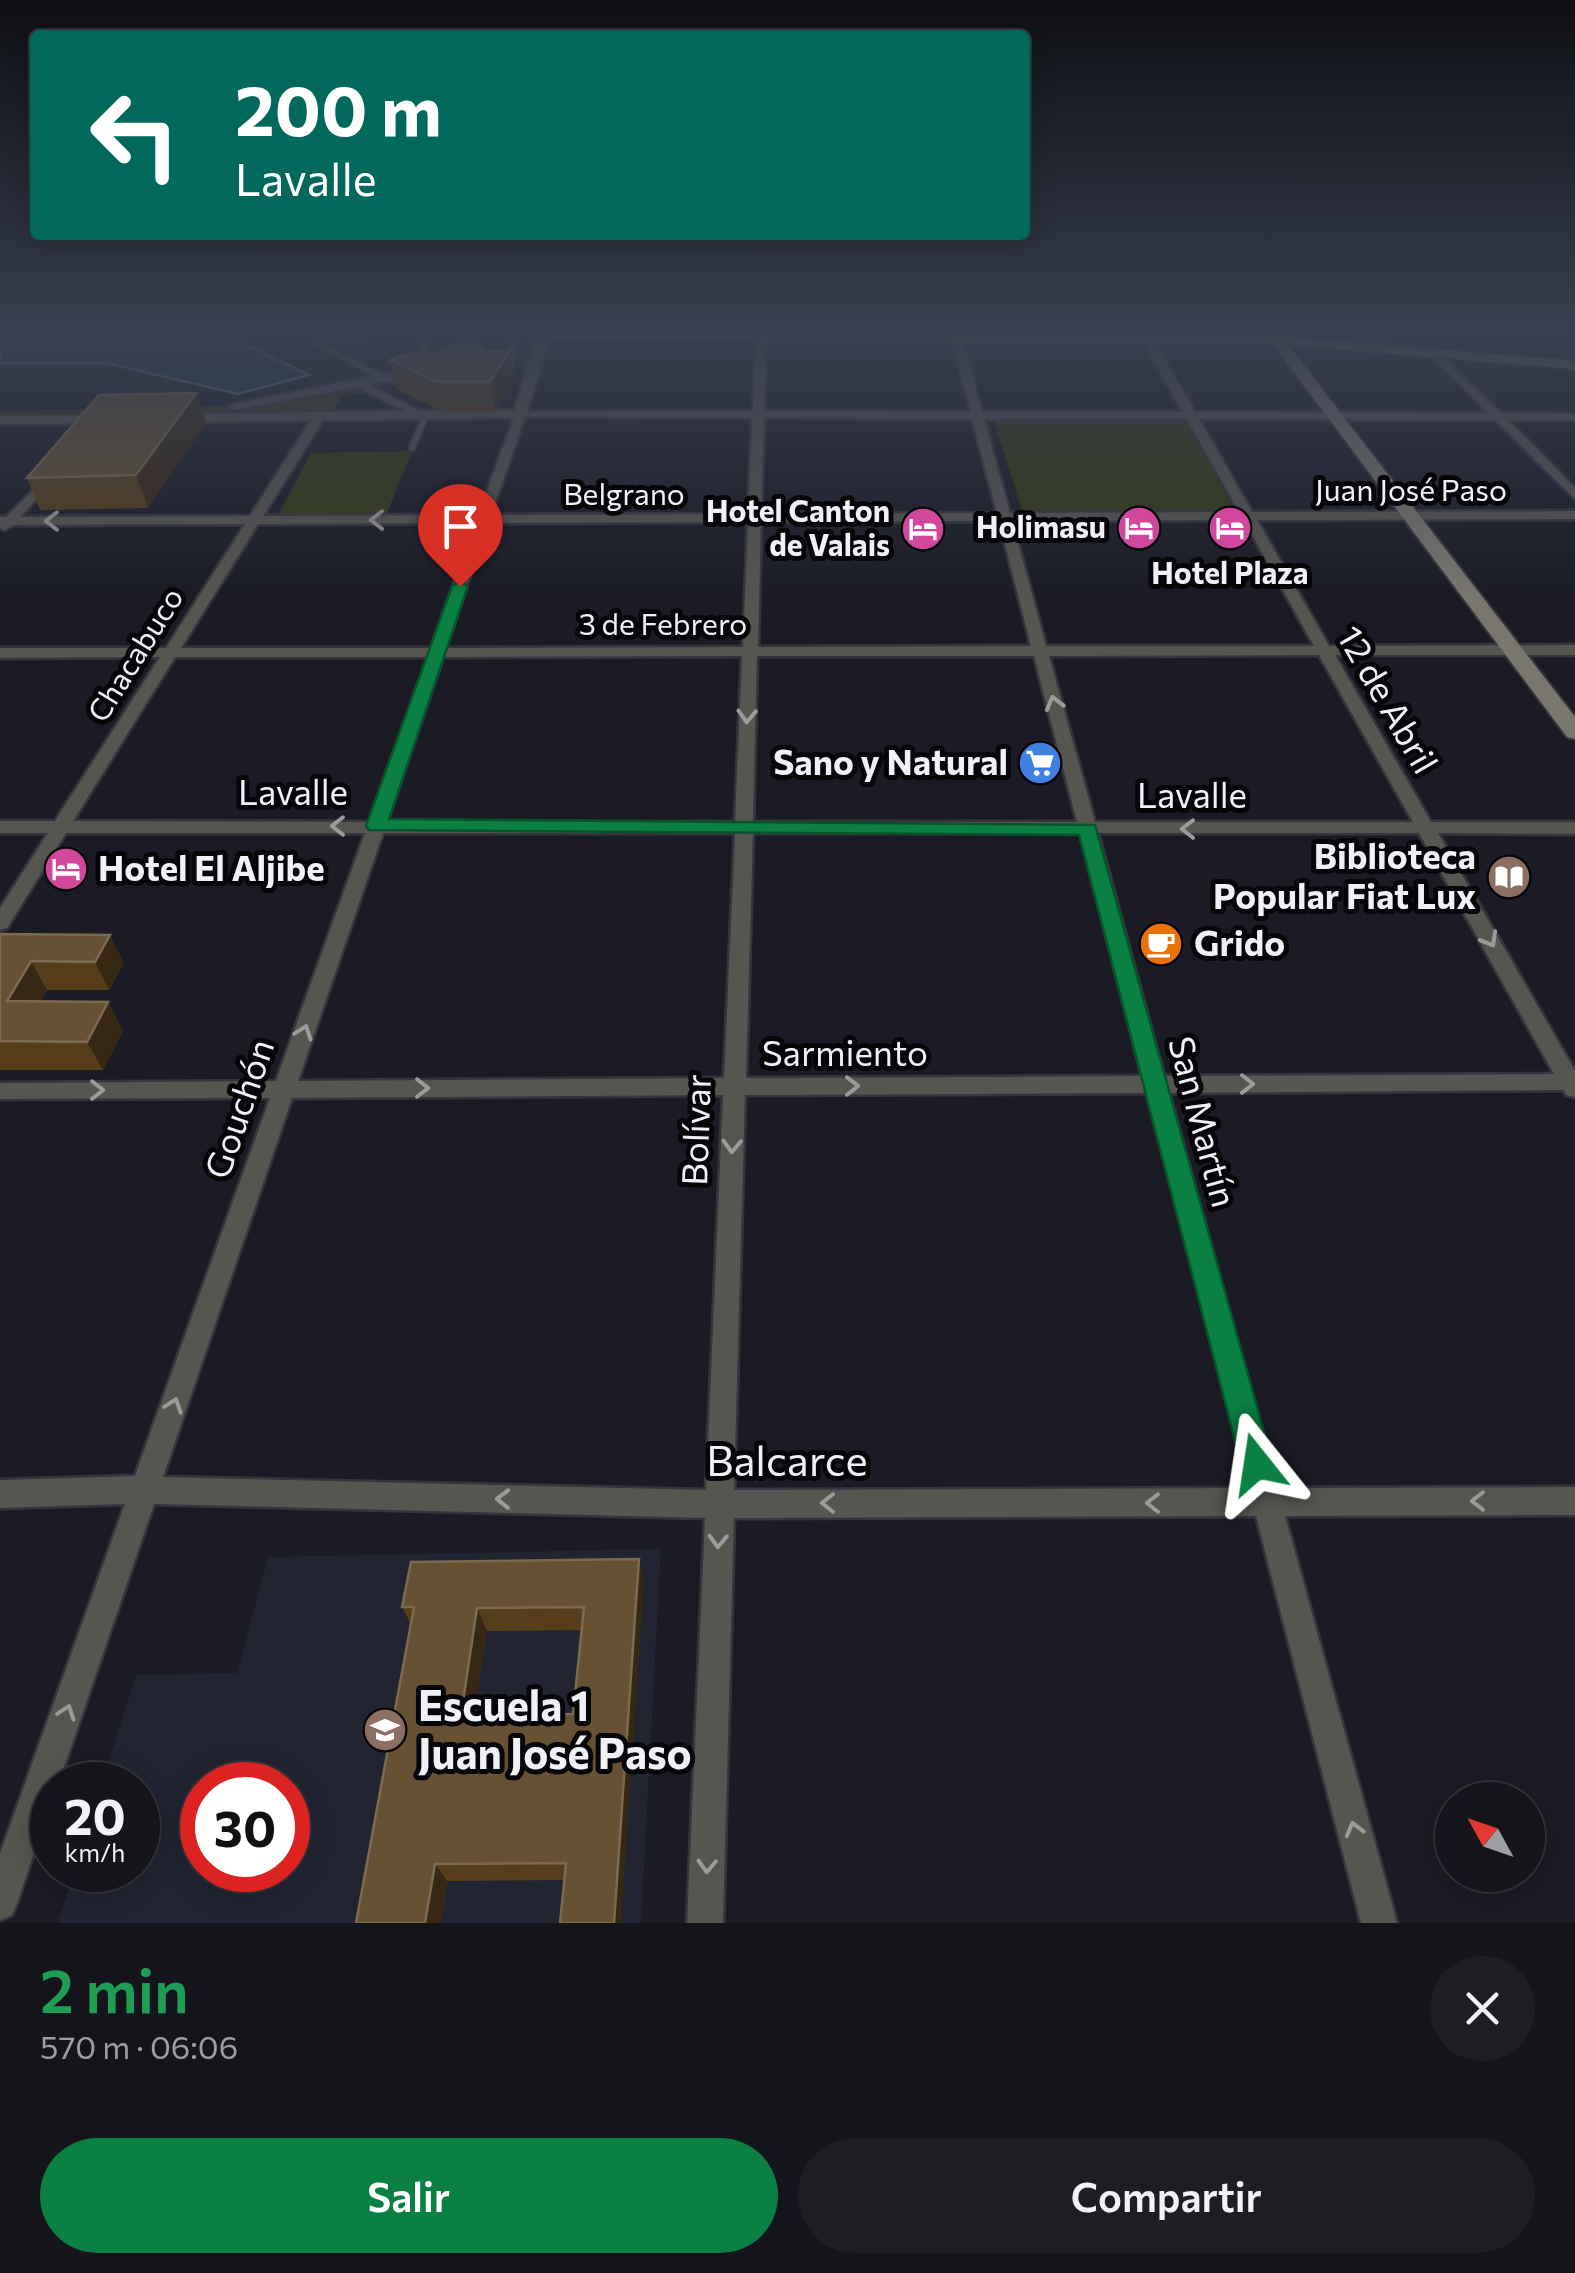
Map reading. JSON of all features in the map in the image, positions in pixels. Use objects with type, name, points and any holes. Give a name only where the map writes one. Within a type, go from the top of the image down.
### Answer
[{"type":"main road","points":[[1338,421],[1575,732]]},
{"type":"street","points":[[92,432],[102,421]]},
{"type":"street","name":"Chacabuco","points":[[0,924],[316,421]]},
{"type":"street","name":"Gouchón","points":[[0,1903],[518,421]]},
{"type":"street","name":"Bolívar","points":[[704,1923],[758,421]]},
{"type":"street","name":"San Martín","points":[[979,421],[1379,1923]]},
{"type":"street","name":"12 de Abril","points":[[1193,421],[1573,1085]]},
{"type":"street","points":[[1502,421],[1575,495]]},
{"type":"street","points":[[3,525],[57,470]]},
{"type":"street","name":"Juan José Paso","points":[[1248,517],[1575,515]]},
{"type":"street","name":"Belgrano","points":[[3,525],[1248,517]]},
{"type":"street","name":"3 de Febrero","points":[[0,653],[1575,650]]},
{"type":"street","name":"Lavalle","points":[[0,826],[743,830],[1575,828]]},
{"type":"street","name":"Sarmiento","points":[[0,1091],[1573,1085]]},
{"type":"street","name":"Balcarce","points":[[0,1494],[144,1490],[720,1504],[1575,1501]]},
{"type":"lane","points":[[412,448],[422,421]]},
{"type":"shaded area","name":"Escuela 1 Juan José Paso","points":[[661,1549],[641,1923],[58,1923],[68,1892],[160,1892],[160,1762],[108,1762],[136,1675],[237,1673],[268,1557]]},
{"type":"green space","points":[[994,421],[1186,421],[1236,513],[1023,514]]},
{"type":"green space","points":[[412,451],[387,513],[278,515],[311,453]]},
{"type":"building","points":[[77,421],[176,421],[136,475],[27,478]]},
{"type":"building","points":[[0,934],[110,935],[95,962],[31,961],[7,1001],[108,1002],[87,1042],[0,1041]]},
{"type":"building","points":[[639,1559],[614,1923],[560,1923],[566,1863],[435,1864],[425,1923],[356,1923],[414,1607],[402,1607],[411,1562]],"holes":[[[584,1607],[573,1714],[461,1715],[477,1608]]]},
{"type":"place","name":"Holimasu","points":[[1139,528]]},
{"type":"place","name":"Hotel Plaza","points":[[1230,528]]},
{"type":"place","name":"Hotel Canton de Valais","points":[[923,529]]},
{"type":"place","name":"Sano y Natural","points":[[1040,763]]},
{"type":"place","name":"Hotel El Aljibe","points":[[66,869]]},
{"type":"place","name":"Biblioteca Popular Fiat Lux","points":[[1509,877]]},
{"type":"place","name":"Grido","points":[[1161,944]]},
{"type":"place","name":"Escuela 1 Juan José Paso","points":[[385,1730]]},
{"type":"route","points":[[460,586],[376,826],[1088,829],[1257,1464]]}]
